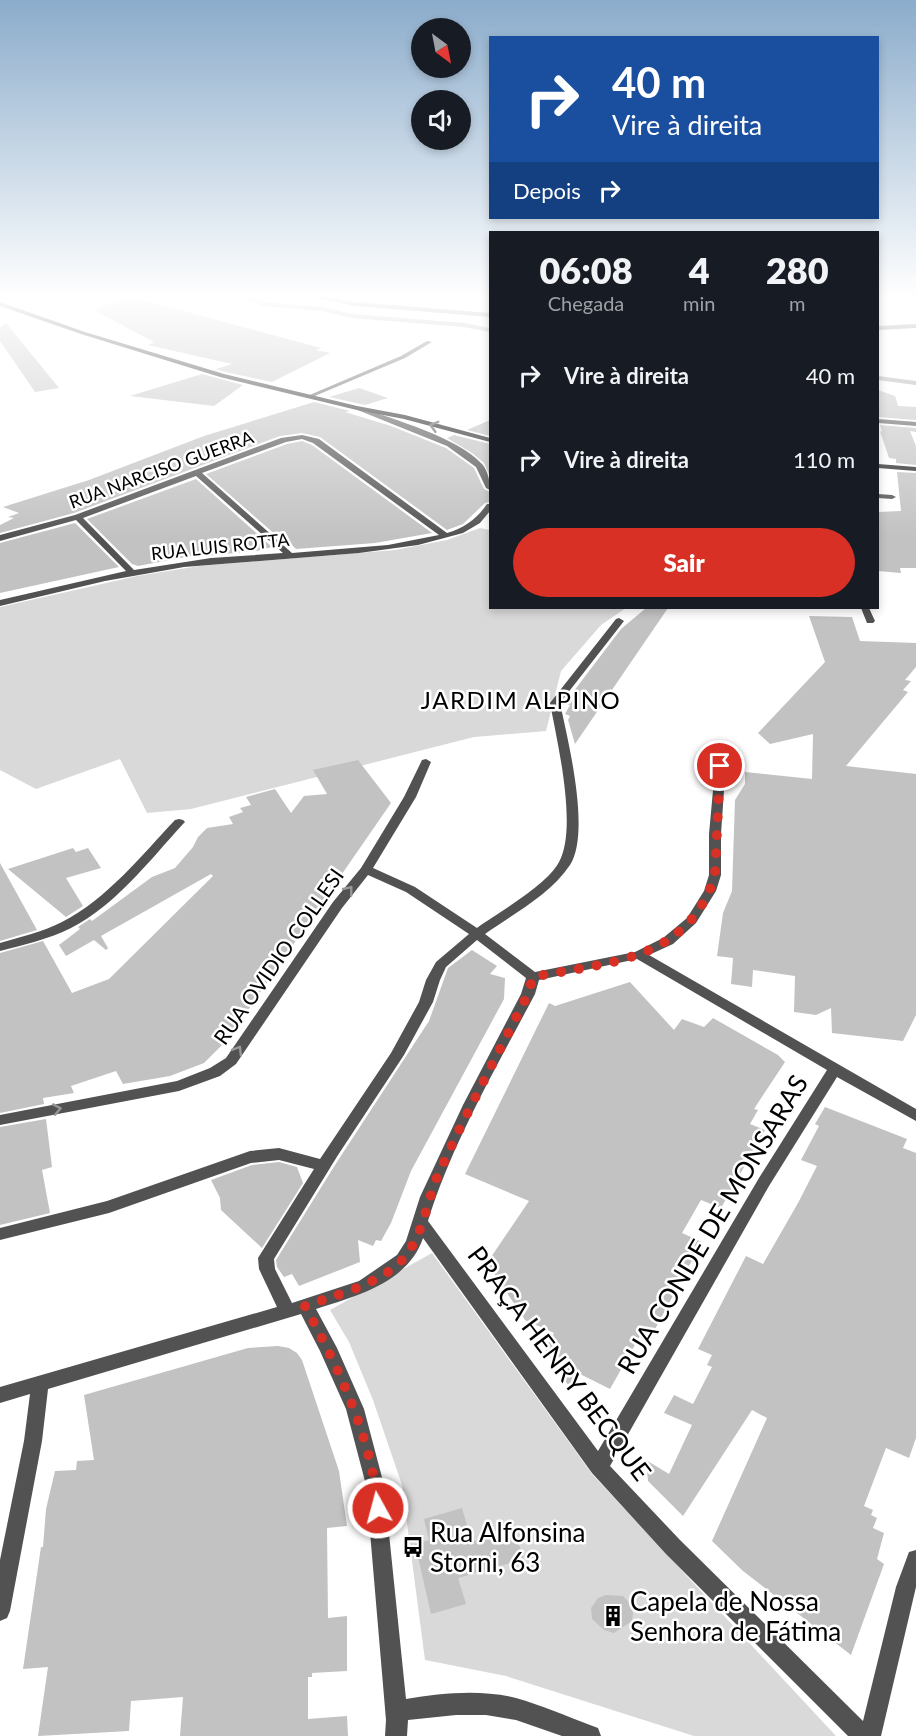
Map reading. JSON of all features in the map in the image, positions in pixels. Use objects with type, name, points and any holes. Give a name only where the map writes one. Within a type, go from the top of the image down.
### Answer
[{"type":"main road","points":[[222,376],[405,417],[489,440]]},
{"type":"main road","points":[[879,466],[916,469]]},
{"type":"street","points":[[308,397],[358,376]]},
{"type":"street","points":[[357,408],[450,444],[478,466],[489,486]]},
{"type":"street","points":[[879,421],[916,424]]},
{"type":"street","name":"RUA NARCISO GUERRA","points":[[0,538],[78,517],[286,439],[309,438],[446,536]]},
{"type":"street","points":[[197,473],[290,555]]},
{"type":"street","points":[[879,496],[892,497]]},
{"type":"street","name":"RUA LUIS ROTTA","points":[[0,603],[132,572],[213,561],[390,547],[446,536],[469,527],[484,516],[489,508]]},
{"type":"street","points":[[78,517],[132,572]]},
{"type":"street","points":[[865,609],[870,621]]},
{"type":"street","points":[[396,1736],[396,1711],[375,1485],[355,1409],[328,1348],[267,1269],[266,1258],[398,1055],[426,1002],[441,965],[476,934],[547,884],[565,862],[572,838],[570,782],[555,703],[620,621]]},
{"type":"street","points":[[366,870],[394,879],[476,934],[533,977],[639,956],[668,941],[692,920],[710,891],[715,875],[715,834],[722,747]]},
{"type":"street","name":"RUA OVIDIO COLLESI","points":[[0,1120],[149,1094],[179,1086],[215,1072],[231,1061],[337,905],[366,870],[410,797],[426,762]]},
{"type":"street","points":[[0,947],[50,931],[79,917],[107,894],[179,822]]},
{"type":"street","points":[[639,956],[916,1116]]},
{"type":"street","points":[[0,1395],[365,1286],[403,1260],[414,1242],[428,1197],[470,1105],[528,994],[533,977]]},
{"type":"street","name":"RUA CONDE DE MONSARAS","points":[[598,1467],[764,1182],[834,1070]]},
{"type":"street","points":[[0,1234],[109,1207],[250,1157],[279,1154],[324,1167]]},
{"type":"street","name":"PRAÇA HENRY BECQUE","points":[[421,1223],[598,1467],[673,1547],[863,1736]]},
{"type":"street","points":[[0,1611],[33,1441],[40,1384]]},
{"type":"street","points":[[870,1736],[906,1587],[916,1558]]},
{"type":"street","points":[[396,1711],[431,1706],[489,1704],[516,1709],[590,1736]]},
{"type":"shaded area","points":[[480,528],[489,530],[489,609],[625,609],[601,625],[561,671],[546,731],[474,737],[191,809],[147,813],[120,759],[36,789],[0,770],[0,607],[137,576],[199,566],[395,550],[447,540]]},
{"type":"shaded area","points":[[432,1253],[592,1474],[836,1736],[694,1736],[506,1676],[425,1660],[402,1485],[373,1400],[349,1342],[330,1310]]},
{"type":"building","points":[[24,376],[49,376],[59,388],[35,392]]},
{"type":"building","points":[[195,376],[210,376],[243,385],[214,406],[130,396]]},
{"type":"building","points":[[244,376],[284,376],[272,382]]},
{"type":"building","points":[[359,388],[388,398],[365,405],[329,397]]},
{"type":"building","points":[[879,390],[895,396],[898,406],[916,407],[916,420],[879,417]]},
{"type":"building","points":[[314,402],[350,411],[345,412],[391,426],[446,448],[474,468],[484,489],[489,492],[489,502],[485,503],[463,524],[447,530],[320,437],[302,433],[280,436],[74,513],[0,533],[0,525],[14,518],[8,517],[19,513],[3,507],[89,480],[204,436]]},
{"type":"building","points":[[489,420],[489,436],[467,430]]},
{"type":"building","points":[[880,425],[916,428],[916,432],[910,431],[916,446],[916,465],[896,463],[896,459],[889,458]]},
{"type":"building","points":[[454,435],[489,444],[489,474],[484,463],[447,438]]},
{"type":"building","points":[[302,441],[312,445],[432,533],[375,543],[296,549],[289,542],[285,543],[206,474],[287,444]]},
{"type":"building","points":[[897,472],[916,473],[916,568],[900,568],[901,573],[879,571],[879,512],[901,511]]},
{"type":"building","points":[[196,479],[272,547],[256,551],[204,556],[202,554],[138,566],[132,564],[87,519]]},
{"type":"building","points":[[75,523],[119,567],[0,593],[0,543]]},
{"type":"building","points":[[645,609],[667,609],[575,744],[568,720],[570,716],[565,714],[570,705],[564,704],[621,629]]},
{"type":"building","points":[[809,616],[852,617],[860,641],[916,643],[916,667],[905,680],[911,681],[903,690],[908,692],[846,766],[916,774],[916,1015],[903,1041],[832,1033],[831,1008],[816,1015],[794,1012],[795,976],[753,970],[752,987],[731,984],[733,958],[717,956],[723,913],[732,891],[735,800],[745,784],[745,772],[812,779],[813,734],[770,744],[758,733],[825,662]]},
{"type":"building","points":[[358,760],[391,803],[228,1039],[204,1063],[170,1076],[123,1084],[116,1071],[71,1086],[74,1093],[43,1098],[44,1104],[0,1113],[0,953],[43,941],[72,993],[109,979],[213,876],[211,874],[101,936],[108,948],[106,950],[94,940],[66,956],[59,945],[80,929],[78,927],[90,919],[92,921],[152,877],[175,868],[207,828],[233,824],[229,817],[243,812],[240,808],[251,805],[246,797],[275,789],[291,813],[304,796],[327,794],[313,770]]},
{"type":"building","points":[[73,848],[76,852],[88,848],[101,868],[66,878],[83,906],[66,917],[8,869]]},
{"type":"building","points":[[0,863],[37,930],[0,941]]},
{"type":"building","points":[[472,950],[497,966],[490,974],[505,978],[504,999],[411,1171],[391,1223],[381,1241],[376,1240],[373,1246],[358,1240],[360,1262],[299,1286],[292,1274],[284,1277],[277,1267],[276,1260],[429,1021],[448,968]]},
{"type":"building","points":[[630,982],[674,1030],[682,1019],[704,1027],[713,1018],[778,1055],[785,1062],[754,1109],[758,1110],[750,1124],[765,1130],[721,1208],[701,1200],[682,1233],[702,1242],[654,1331],[645,1327],[610,1389],[578,1373],[570,1388],[545,1349],[554,1333],[525,1320],[487,1263],[529,1201],[465,1174],[549,1003],[555,1006]]},
{"type":"building","points":[[825,1107],[907,1139],[903,1148],[916,1153],[916,1438],[909,1458],[886,1448],[864,1506],[873,1510],[871,1515],[877,1518],[873,1528],[884,1533],[877,1559],[884,1564],[851,1655],[743,1571],[712,1541],[767,1418],[752,1410],[683,1516],[648,1481],[646,1460],[669,1474],[692,1425],[664,1413],[674,1395],[693,1404],[712,1367],[707,1365],[712,1355],[698,1349],[746,1256],[763,1264],[798,1203],[817,1166],[801,1160],[819,1126],[815,1124]]},
{"type":"building","points":[[46,1119],[52,1167],[42,1170],[50,1213],[0,1225],[0,1127]]},
{"type":"building","points":[[279,1162],[297,1167],[303,1183],[262,1248],[221,1210],[220,1198],[211,1180],[252,1165]]},
{"type":"building","points":[[278,1346],[289,1348],[302,1360],[339,1471],[347,1526],[327,1528],[328,1618],[347,1616],[347,1671],[312,1673],[312,1677],[308,1677],[308,1719],[347,1716],[348,1736],[180,1736],[183,1697],[131,1701],[129,1731],[38,1736],[48,1667],[23,1669],[41,1547],[43,1547],[46,1509],[55,1471],[76,1470],[77,1461],[94,1460],[84,1395],[248,1348]]},
{"type":"building","points":[[462,1508],[472,1542],[514,1531],[524,1559],[458,1578],[466,1604],[431,1614],[415,1544],[429,1540],[424,1519]]},
{"type":"building","name":"Capela de Nossa Senhora de Fátima","points":[[606,1595],[623,1596],[630,1603],[633,1613],[632,1621],[614,1633],[604,1630],[592,1619],[591,1608],[598,1598]]},
{"type":"waterway","points":[[879,378],[916,383]]},
{"type":"place","name":"Rua Alfonsina Storni, 63","points":[[413,1547]]},
{"type":"place","name":"Capela de Nossa Senhora de Fátima","points":[[613,1616]]},
{"type":"district","name":"JARDIM ALPINO","points":[[521,699]]},
{"type":"route","points":[[378,1508],[375,1485],[355,1409],[328,1348],[305,1306],[365,1286],[403,1260],[414,1242],[428,1197],[470,1105],[528,994],[533,977],[639,956],[668,941],[692,920],[710,891],[715,875],[715,834],[720,766]]}]
